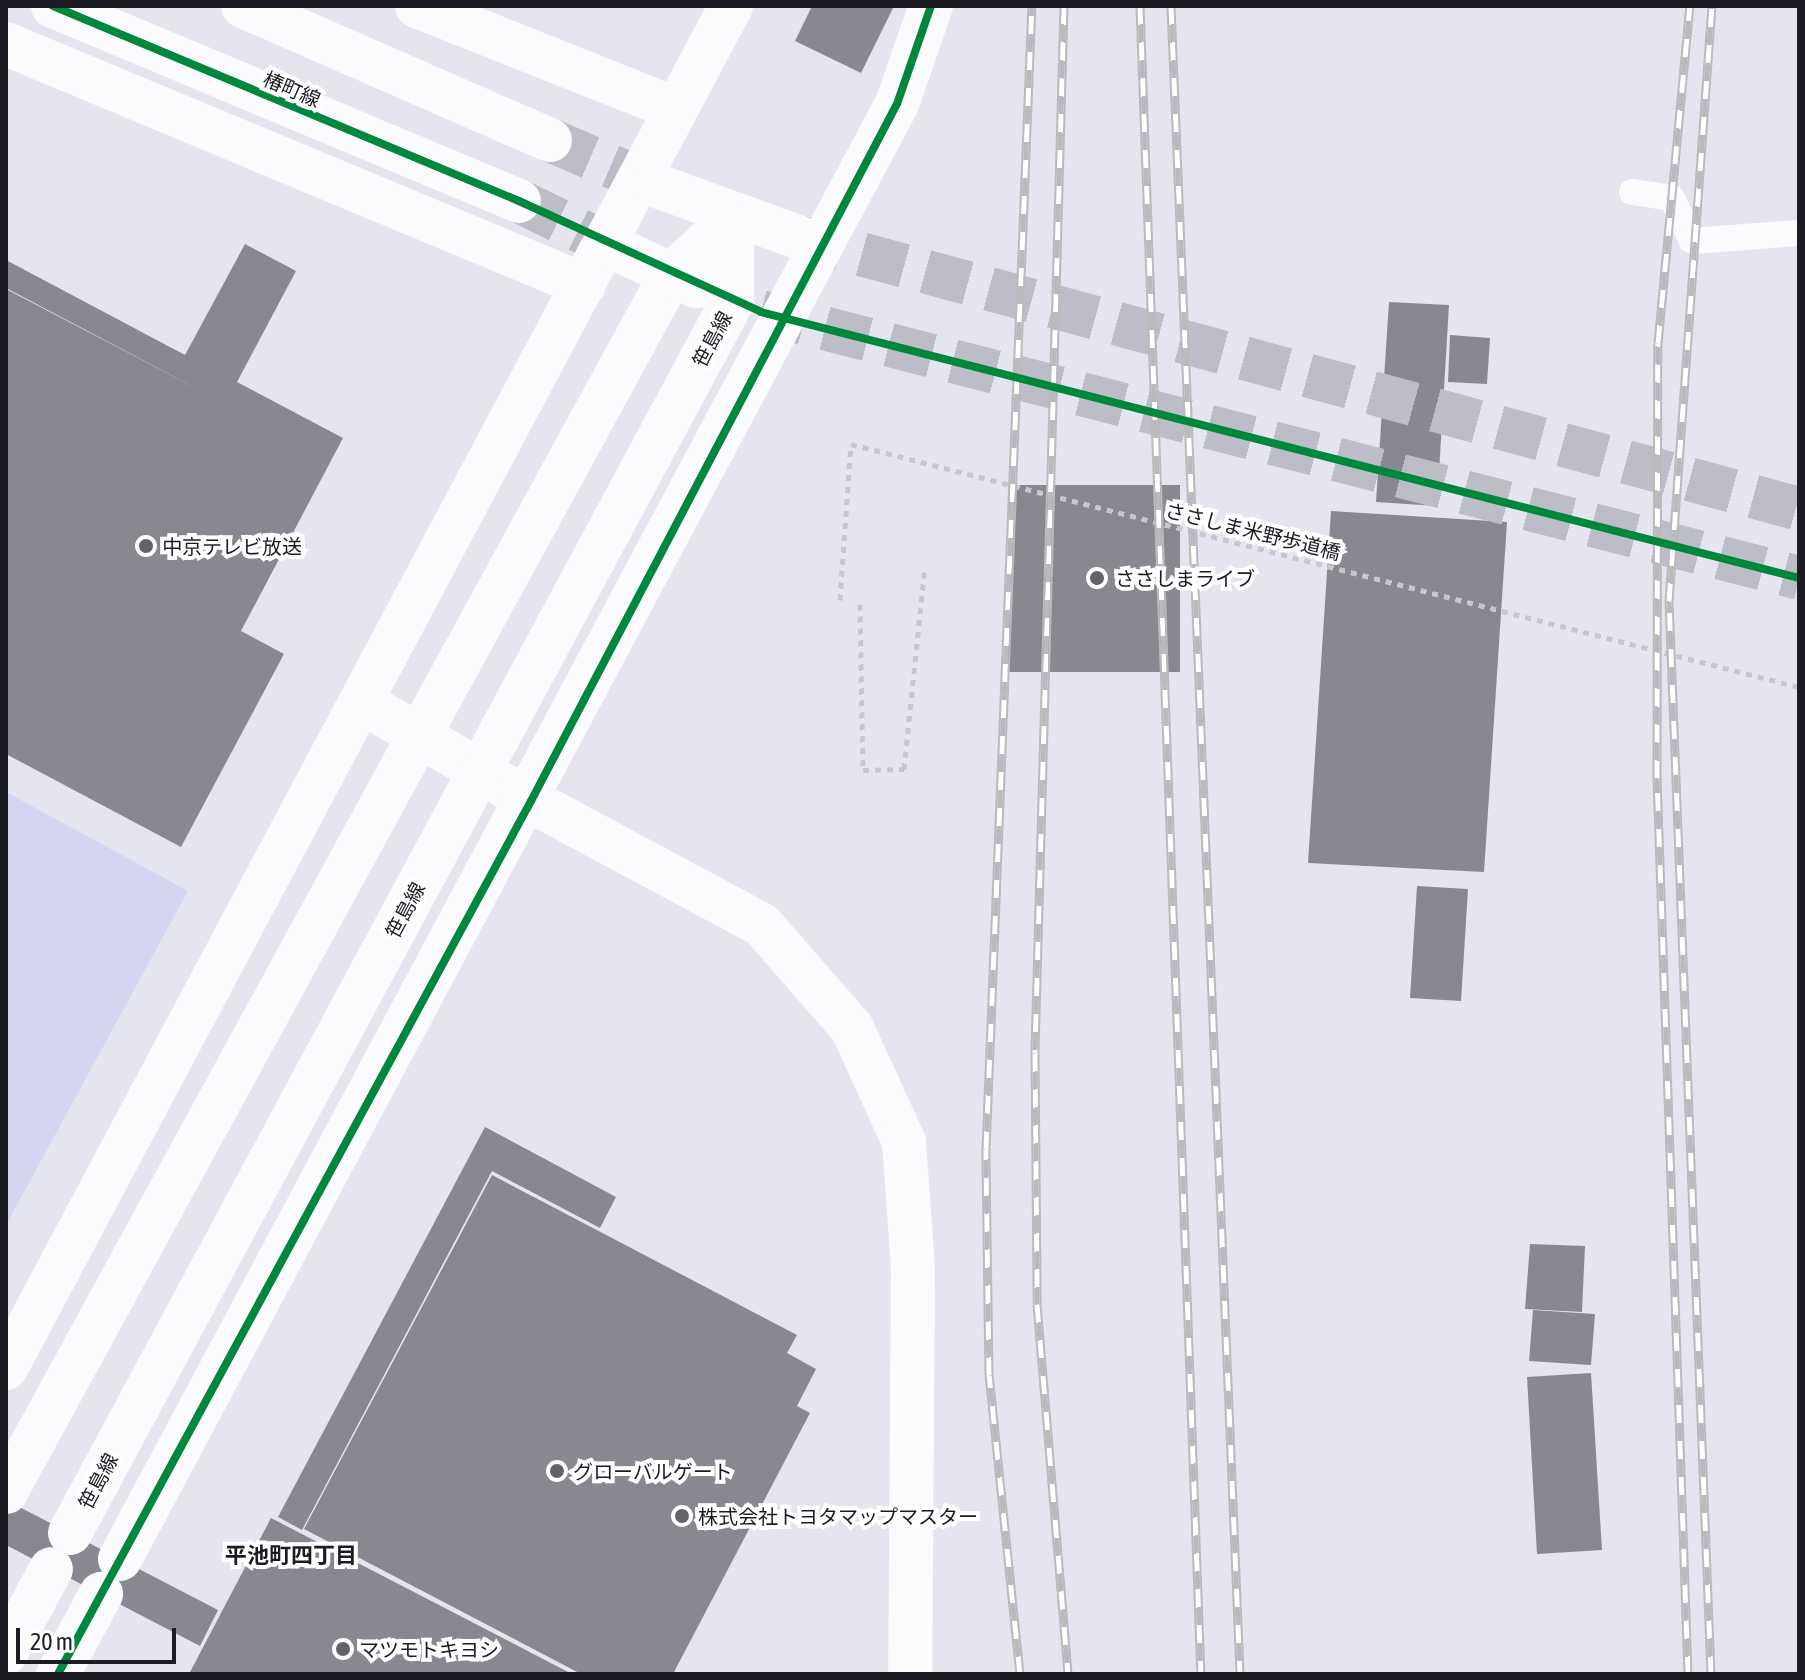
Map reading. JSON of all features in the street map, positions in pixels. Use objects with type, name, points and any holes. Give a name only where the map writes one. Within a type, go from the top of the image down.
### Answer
[{"type":"street","name":"椿町線","points":[[53,6],[519,201]]},
{"type":"street","points":[[243,6],[550,140]]},
{"type":"street","points":[[417,6],[676,109]]},
{"type":"street","points":[[6,1368],[377,711],[584,285],[731,6]]},
{"type":"street","points":[[58,1674],[519,794],[897,104],[931,6]]},
{"type":"street","points":[[6,44],[584,285]]},
{"type":"street","points":[[657,186],[732,219],[798,237]]},
{"type":"street","points":[[6,1492],[671,275],[732,219]]},
{"type":"street","name":"笹島線","points":[[6,1653],[747,307],[732,219]]},
{"type":"street","points":[[623,252],[747,307]]},
{"type":"street","points":[[377,711],[519,794],[762,925],[852,1028],[904,1142],[913,1268],[910,1674]]},
{"type":"lane","points":[[1632,192],[1672,198],[1692,241],[1799,233]]},
{"type":"path","points":[[860,604],[863,770],[904,769],[925,567]]},
{"type":"shaded area","points":[[6,792],[188,891],[6,1225]]},
{"type":"building","points":[[812,6],[894,6],[861,73],[795,41]]},
{"type":"building","name":"中京テレビ放送","points":[[245,244],[296,271],[237,382],[343,438],[241,631],[284,654],[181,847],[6,754],[6,289],[211,396],[6,288],[6,260],[185,355]]},
{"type":"building","points":[[1389,302],[1449,305],[1437,506],[1376,502]]},
{"type":"building","points":[[1450,335],[1490,338],[1487,384],[1448,382]]},
{"type":"building","points":[[1009,485],[1180,485],[1180,672],[1007,672]]},
{"type":"building","points":[[1331,511],[1507,522],[1484,872],[1308,863]]},
{"type":"building","points":[[1417,886],[1468,889],[1461,1001],[1410,998]]},
{"type":"building","points":[[485,1127],[616,1197],[600,1228],[492,1171],[302,1530],[278,1517]]},
{"type":"building","name":"グローバルゲート","points":[[492,1175],[797,1335],[787,1353],[816,1369],[797,1406],[810,1413],[673,1674],[581,1674],[304,1529]]},
{"type":"building","points":[[1530,1244],[1585,1246],[1582,1312],[1525,1309]]},
{"type":"building","points":[[1533,1310],[1595,1314],[1591,1365],[1529,1361]]},
{"type":"building","points":[[1591,1373],[1602,1550],[1537,1554],[1527,1377]]},
{"type":"building","points":[[6,1500],[218,1610],[200,1646],[6,1545]]},
{"type":"building","points":[[271,1518],[572,1674],[189,1674]]},
{"type":"tunnel","points":[[550,140],[657,186]]},
{"type":"tunnel","points":[[519,201],[623,252]]},
{"type":"tunnel","points":[[798,237],[1799,509]]},
{"type":"tunnel","points":[[761,312],[1799,578]]},
{"type":"railway","points":[[1020,1674],[989,1375],[986,1149],[1032,6]]},
{"type":"railway","points":[[1064,6],[1035,1053],[1037,1304],[1068,1674]]},
{"type":"railway","points":[[1140,6],[1201,1674]]},
{"type":"railway","points":[[1171,6],[1240,1674]]},
{"type":"railway","points":[[1688,1674],[1657,778],[1658,343],[1690,6]]},
{"type":"railway","points":[[1711,1674],[1669,601],[1712,6]]},
{"type":"cycle path","points":[[53,6],[519,201],[761,312],[1799,578]]},
{"type":"cycle path","points":[[58,1674],[531,801],[897,104],[931,6]]},
{"type":"place","name":"中京テレビ放送","points":[[146,546]]},
{"type":"place","name":"ささしまライブ","points":[[1097,578]]},
{"type":"place","name":"グローバルゲート","points":[[557,1471]]},
{"type":"place","name":"株式会社トヨタマップマスター","points":[[682,1516]]},
{"type":"place","name":"マツモトキヨシ","points":[[343,1649]]},
{"type":"district","name":"平池町四丁目","points":[[291,1556]]}]
